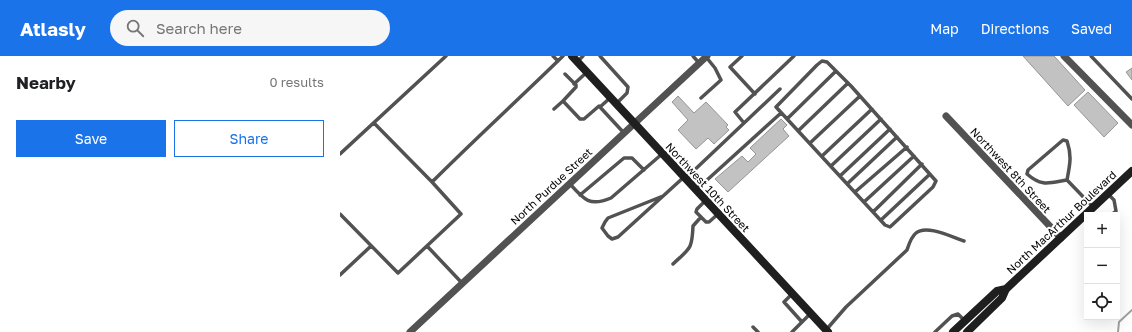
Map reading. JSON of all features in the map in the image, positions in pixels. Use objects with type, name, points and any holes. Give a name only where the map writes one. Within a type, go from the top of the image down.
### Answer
[{"type":"main road","name":"Northwest 10th Street","points":[[577,58],[586,72],[827,331]]},
{"type":"main road","name":"North MacArthur Boulevard","points":[[1090,212],[1132,171]]},
{"type":"main road","name":"North MacArthur Boulevard","points":[[967,332],[1002,298],[1006,289],[1084,219]]},
{"type":"main road","name":"North MacArthur Boulevard","points":[[953,332],[997,291],[1006,289]]},
{"type":"street","points":[[1064,56],[1132,125]]},
{"type":"street","name":"North Purdue Street","points":[[410,332],[706,57]]},
{"type":"street","name":"Northwest 8th Street","points":[[946,116],[1061,238]]},
{"type":"lane","points":[[340,154],[446,56]]},
{"type":"lane","points":[[554,56],[558,61]]},
{"type":"lane","points":[[432,182],[485,129],[538,82],[563,56]]},
{"type":"lane","points":[[600,56],[628,87],[627,93],[616,104]]},
{"type":"lane","points":[[693,56],[699,63]]},
{"type":"lane","points":[[742,56],[730,67],[755,94]]},
{"type":"lane","points":[[744,123],[736,112],[794,56]]},
{"type":"lane","points":[[1092,56],[1132,100]]},
{"type":"lane","points":[[701,98],[721,80],[715,68],[706,57]]},
{"type":"lane","points":[[822,61],[826,62],[848,83],[936,181],[933,187],[890,227],[885,225],[776,106],[822,61]]},
{"type":"lane","points":[[787,119],[836,71]]},
{"type":"lane","points":[[574,84],[586,72]]},
{"type":"lane","points":[[554,109],[575,90],[576,87],[565,74]]},
{"type":"lane","points":[[798,130],[848,83]]},
{"type":"lane","points":[[663,196],[608,218],[602,228],[612,239],[618,237],[685,178],[780,89]]},
{"type":"lane","points":[[810,142],[860,96]]},
{"type":"lane","points":[[563,101],[580,119],[584,119],[610,97]]},
{"type":"lane","points":[[600,107],[624,132]]},
{"type":"lane","points":[[822,156],[872,109]]},
{"type":"lane","points":[[696,190],[781,113]]},
{"type":"lane","points":[[831,166],[881,119]]},
{"type":"lane","points":[[340,214],[398,274],[461,214],[374,123]]},
{"type":"lane","points":[[840,176],[890,129]]},
{"type":"lane","points":[[847,184],[897,137]]},
{"type":"lane","points":[[1063,140],[1067,141],[1071,152],[1071,162],[1067,180],[1048,184],[1036,182],[1027,174],[1028,170],[1063,140]]},
{"type":"lane","points":[[856,192],[907,147]]},
{"type":"lane","points":[[569,184],[588,201],[592,202],[606,200],[612,198],[662,154]]},
{"type":"lane","points":[[864,202],[914,156]]},
{"type":"lane","points":[[580,195],[624,158],[632,158],[644,170]]},
{"type":"lane","points":[[873,212],[922,164]]},
{"type":"lane","points":[[881,220],[930,174]]},
{"type":"lane","points":[[1067,180],[1094,207]]},
{"type":"lane","points":[[1108,194],[1114,200],[1116,211],[1115,212]]},
{"type":"lane","points":[[706,200],[696,212],[706,222],[709,222],[718,214]]},
{"type":"lane","points":[[673,264],[690,248],[693,241],[693,226],[701,217]]},
{"type":"lane","points":[[827,331],[846,307],[907,250],[916,233],[923,229],[931,230],[964,241]]},
{"type":"lane","points":[[340,275],[371,246]]},
{"type":"lane","points":[[427,246],[462,283]]},
{"type":"lane","points":[[793,294],[784,302],[802,322]]},
{"type":"lane","points":[[792,332],[811,313]]},
{"type":"lane","points":[[935,332],[952,316],[958,314],[965,321]]},
{"type":"lane","points":[[753,327],[758,332]]},
{"type":"building","points":[[1023,56],[1054,56],[1085,90],[1068,106]]},
{"type":"building","points":[[1132,68],[1132,80],[1126,72]]},
{"type":"building","points":[[1088,92],[1118,123],[1104,137],[1074,105]]},
{"type":"building","points":[[678,96],[694,113],[706,102],[728,125],[726,127],[729,130],[714,144],[708,138],[696,149],[678,130],[688,120],[672,102]]},
{"type":"building","points":[[781,119],[787,125],[783,129],[789,136],[728,192],[715,179],[742,156],[748,162],[756,154],[750,148]]},
{"type":"waterway","points":[[1118,332],[1119,322],[1132,310]]}]
